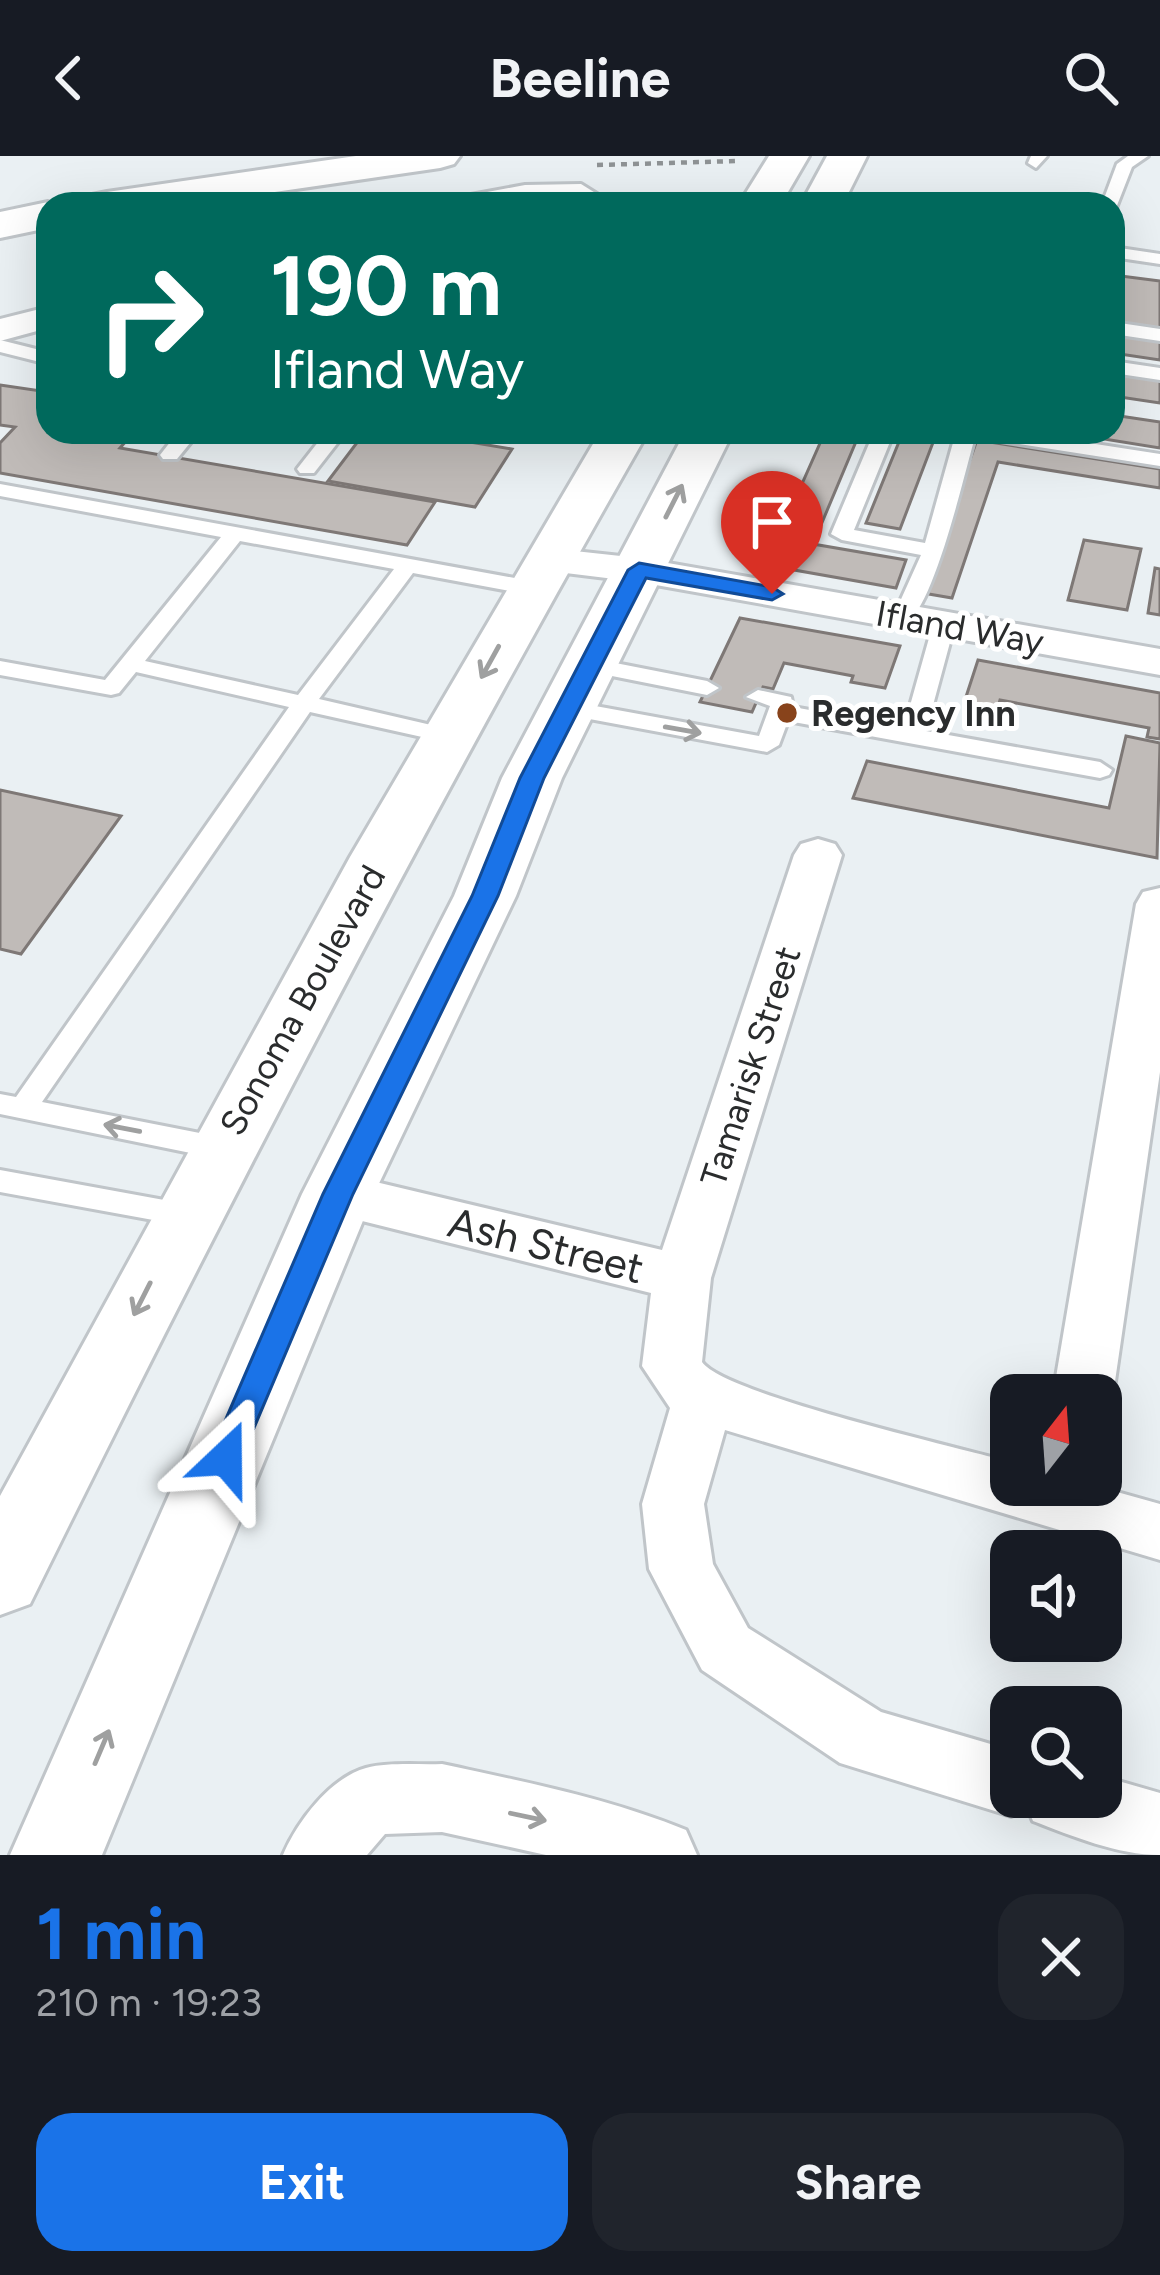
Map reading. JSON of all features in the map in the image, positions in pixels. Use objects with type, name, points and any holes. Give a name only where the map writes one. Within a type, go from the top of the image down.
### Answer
[{"type":"main road","points":[[190,192],[440,156]]},
{"type":"main road","points":[[767,192],[789,156]]},
{"type":"main road","points":[[831,192],[847,156]]},
{"type":"main road","points":[[0,225],[36,218]]},
{"type":"main road","name":"Sonoma Boulevard","points":[[0,1579],[220,1148],[614,444]]},
{"type":"main road","points":[[56,1855],[338,1194],[485,896],[532,778],[703,444]]},
{"type":"street","points":[[0,330],[36,320]]},
{"type":"street","name":"Ifland Way","points":[[539,574],[639,570],[1160,662]]},
{"type":"street","name":"Tamarisk Street","points":[[682,1278],[818,855]]},
{"type":"street","points":[[1085,1374],[1158,903]]},
{"type":"street","name":"Ash Street","points":[[338,1194],[682,1278],[673,1366],[687,1388],[704,1396]]},
{"type":"street","points":[[990,1476],[753,1415],[704,1396],[673,1504],[682,1569],[725,1648],[864,1740],[990,1777]]},
{"type":"street","points":[[1093,1506],[1160,1532]]},
{"type":"street","points":[[319,1855],[369,1802],[442,1798],[570,1826],[662,1855]]},
{"type":"street","points":[[1122,1816],[1160,1827]]},
{"type":"lane","points":[[1113,192],[1120,173],[1140,156]]},
{"type":"lane","points":[[1125,254],[1160,259]]},
{"type":"lane","points":[[1125,330],[1160,335]]},
{"type":"lane","points":[[0,346],[36,355]]},
{"type":"lane","points":[[1125,369],[1160,374]]},
{"type":"lane","points":[[170,455],[179,444]]},
{"type":"lane","points":[[308,470],[327,444]]},
{"type":"lane","points":[[879,444],[842,535],[933,551]]},
{"type":"lane","points":[[913,736],[933,551],[963,444]]},
{"type":"lane","points":[[1057,444],[1160,460]]},
{"type":"lane","points":[[0,490],[408,566],[539,574]]},
{"type":"lane","points":[[0,668],[111,688],[235,533]]},
{"type":"lane","points":[[220,1148],[12,1106],[408,566]]},
{"type":"lane","points":[[130,664],[449,736]]},
{"type":"lane","points":[[579,687],[707,688]]},
{"type":"lane","points":[[579,687],[766,745],[783,702],[758,697]]},
{"type":"lane","points":[[779,712],[1100,770]]},
{"type":"lane","points":[[0,1181],[186,1215]]},
{"type":"building","points":[[1125,277],[1160,281],[1160,331],[1125,326]]},
{"type":"building","points":[[1125,336],[1160,340],[1160,360],[1125,355]]},
{"type":"building","points":[[1125,373],[1160,378],[1160,403],[1125,398]]},
{"type":"building","points":[[0,385],[36,390],[36,444],[124,444],[120,448],[435,502],[407,545],[0,473],[0,443],[15,427],[0,425]]},
{"type":"building","points":[[1125,417],[1160,422],[1160,448],[1125,442]]},
{"type":"building","points":[[356,444],[482,444],[512,449],[475,507],[328,481]]},
{"type":"building","points":[[820,444],[855,444],[813,544],[906,560],[896,588],[766,565]]},
{"type":"building","points":[[898,444],[932,444],[900,529],[866,523]]},
{"type":"building","points":[[976,444],[1160,469],[1160,488],[998,462],[952,598],[923,593]]},
{"type":"building","points":[[1084,540],[1141,549],[1127,610],[1068,600]]},
{"type":"building","points":[[1155,568],[1160,569],[1160,615],[1148,613]]},
{"type":"building","points":[[740,618],[900,646],[885,688],[851,682],[853,676],[784,663],[773,689],[763,687],[752,712],[700,702]]},
{"type":"building","points":[[978,660],[1160,693],[1160,739],[1147,737],[1149,728],[1000,700],[997,710],[964,703]]},
{"type":"building","points":[[1126,736],[1160,743],[1157,858],[853,798],[867,761],[1109,808]]},
{"type":"building","points":[[0,790],[121,816],[21,954],[0,949]]},
{"type":"place","name":"Regency Inn","points":[[787,713]]},
{"type":"route","points":[[226,1458],[338,1194],[485,896],[532,778],[639,570],[772,594]]}]
